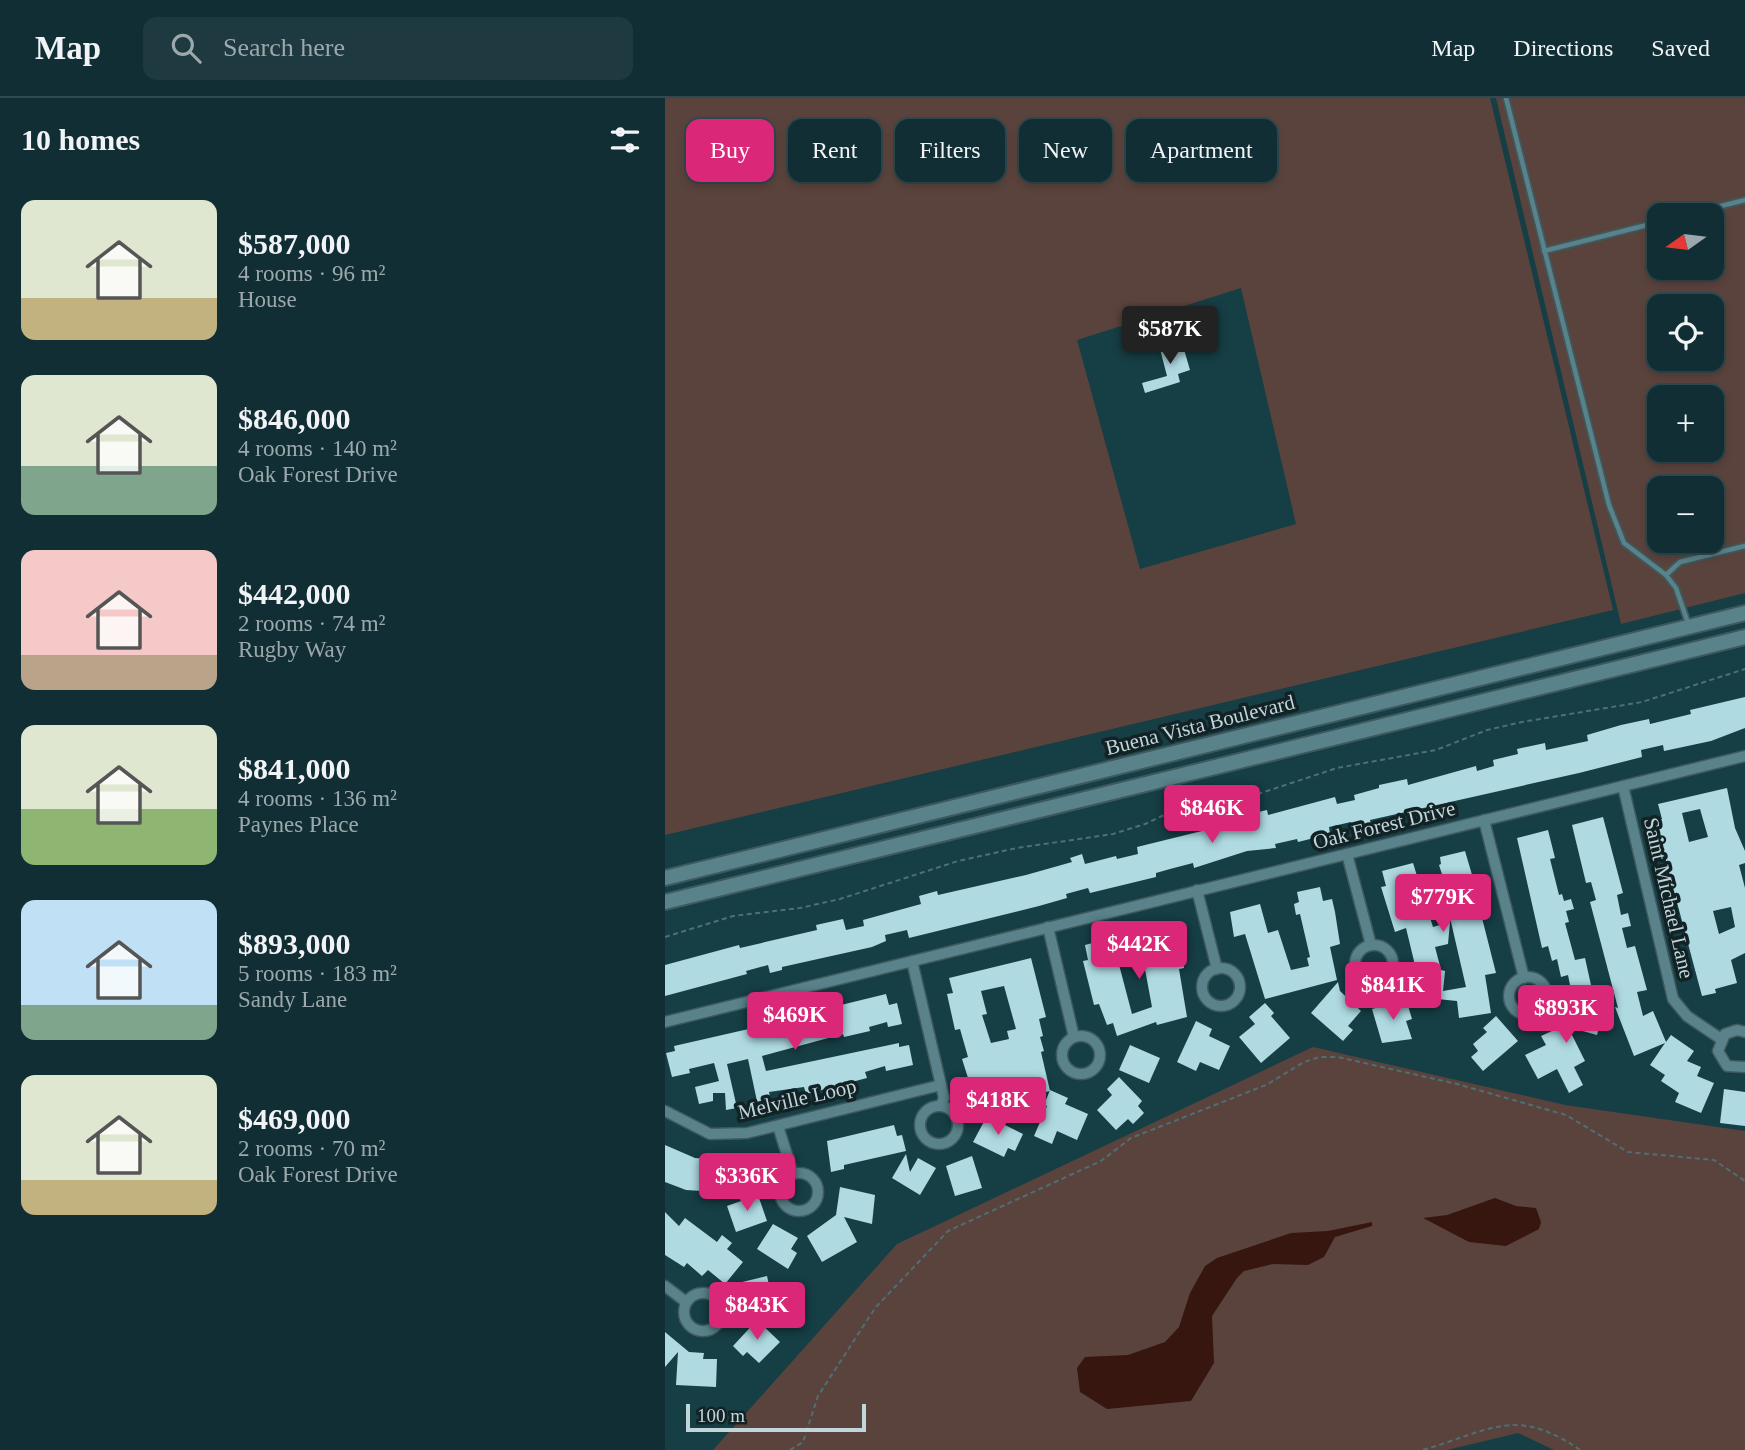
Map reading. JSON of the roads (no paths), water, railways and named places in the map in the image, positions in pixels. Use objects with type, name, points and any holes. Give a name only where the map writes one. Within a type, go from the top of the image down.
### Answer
[{"type":"main road","name":"Buena Vista Boulevard","points":[[665,878],[1745,612]]},
{"type":"main road","points":[[1690,626],[1696,649]]},
{"type":"main road","name":"Buena Vista Boulevard","points":[[665,902],[1745,637]]},
{"type":"street","name":"Oak Forest Drive","points":[[665,1022],[1745,756]]},
{"type":"street","name":"Saint Michael Lane","points":[[1623,786],[1673,999],[1687,1016],[1721,1039]]},
{"type":"street","points":[[1484,820],[1524,978]]},
{"type":"street","points":[[1347,853],[1371,945]]},
{"type":"street","points":[[1197,890],[1217,969]]},
{"type":"street","points":[[1048,927],[1074,1037]]},
{"type":"street","points":[[912,961],[944,1098],[941,1105]]},
{"type":"street","points":[[1745,1032],[1731,1031],[1721,1039],[1718,1051],[1723,1062],[1733,1068],[1745,1067]]},
{"type":"street","name":"Melville Loop","points":[[665,1111],[710,1134],[747,1133],[941,1085]]},
{"type":"street","points":[[778,1126],[793,1174]]},
{"type":"street","points":[[665,1286],[687,1302]]},
{"type":"lane","points":[[1506,98],[1609,505],[1624,543],[1666,575],[1676,588],[1690,626]]},
{"type":"lane","points":[[1724,205],[1745,200]]},
{"type":"lane","points":[[1544,251],[1647,225]]},
{"type":"lane","points":[[1666,575],[1679,562],[1745,546]]}]
